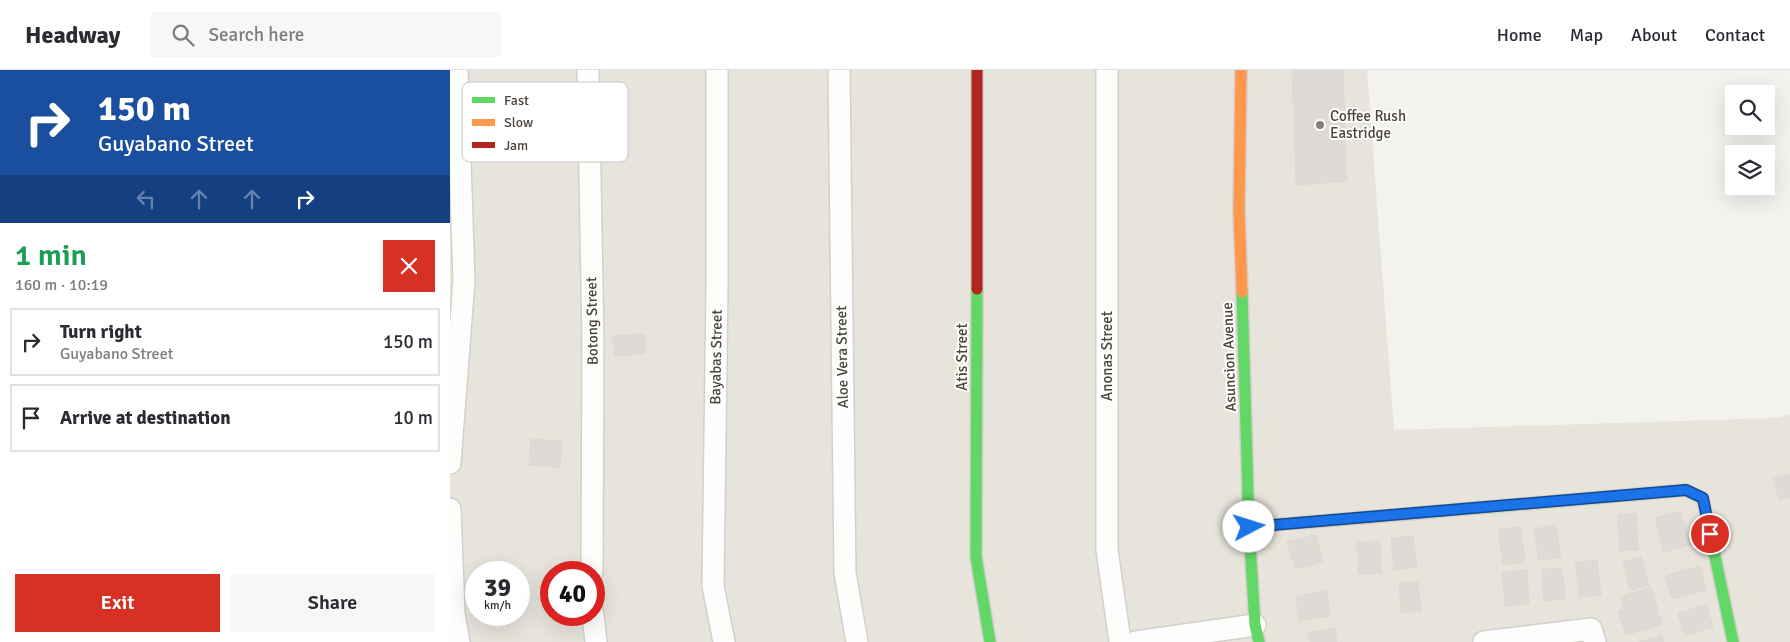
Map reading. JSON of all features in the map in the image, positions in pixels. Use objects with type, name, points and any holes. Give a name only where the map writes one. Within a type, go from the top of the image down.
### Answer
[{"type":"street","points":[[450,463],[464,280],[457,70]]},
{"type":"street","name":"Bayabas Street","points":[[717,70],[717,288],[713,586],[724,642]]},
{"type":"street","name":"Aloe Vera Street","points":[[839,70],[845,573],[857,642]]},
{"type":"street","name":"Atis Street","points":[[978,70],[976,557],[990,642]]},
{"type":"street","name":"Anonas Street","points":[[1107,70],[1107,550],[1120,642]]},
{"type":"street","name":"Asuncion Avenue","points":[[1241,70],[1239,212],[1249,527],[1257,634]]},
{"type":"street","name":"Botong Street","points":[[589,162],[592,561]]},
{"type":"street","points":[[1249,527],[1686,490],[1703,498],[1733,642]]},
{"type":"street","points":[[450,509],[454,613],[459,642]]},
{"type":"street","points":[[594,626],[596,642]]},
{"type":"street","points":[[1484,642],[1591,629],[1594,642]]},
{"type":"street","points":[[1136,642],[1257,634]]},
{"type":"shaded area","points":[[450,70],[1367,70],[1394,430],[1773,418],[1790,415],[1790,642],[450,642]]},
{"type":"green space","points":[[450,186],[454,279],[450,332]]},
{"type":"building","name":"Coffee Rush Eastridge","points":[[1292,70],[1343,70],[1347,181],[1296,185]]},
{"type":"building","points":[[645,334],[645,354],[614,356],[613,336]]},
{"type":"building","points":[[531,439],[562,441],[560,467],[529,465]]},
{"type":"building","points":[[1790,474],[1790,498],[1779,500],[1774,478]]},
{"type":"building","points":[[1681,511],[1690,545],[1664,552],[1655,518]]},
{"type":"building","points":[[1636,514],[1638,550],[1620,551],[1618,515]]},
{"type":"building","points":[[1556,525],[1561,557],[1539,560],[1534,529]]},
{"type":"building","points":[[1521,527],[1525,562],[1503,565],[1499,529]]},
{"type":"building","points":[[1316,535],[1323,561],[1295,569],[1287,542]]},
{"type":"building","points":[[1413,536],[1417,567],[1394,570],[1391,538]]},
{"type":"building","points":[[1380,541],[1381,573],[1358,574],[1357,542]]},
{"type":"building","points":[[1641,557],[1649,585],[1630,590],[1623,562]]},
{"type":"building","points":[[1597,560],[1601,595],[1580,597],[1575,563]]},
{"type":"building","points":[[1700,566],[1706,590],[1672,599],[1665,576]]},
{"type":"building","points":[[1562,568],[1565,599],[1544,601],[1541,570]]},
{"type":"building","points":[[1527,570],[1529,604],[1505,606],[1502,572]]},
{"type":"building","points":[[1418,581],[1421,611],[1401,613],[1399,583]]},
{"type":"building","points":[[1651,587],[1662,624],[1626,635],[1618,611],[1624,609],[1620,597]]},
{"type":"building","points":[[1326,590],[1331,616],[1300,621],[1296,597]]},
{"type":"building","points":[[1706,605],[1713,627],[1685,636],[1678,613]]},
{"type":"building","points":[[1335,628],[1337,642],[1310,642],[1308,633]]},
{"type":"building","points":[[1662,635],[1664,642],[1639,642]]},
{"type":"traffic: fast","points":[[977,289],[976,557],[990,642]]},
{"type":"traffic: fast","points":[[1242,292],[1249,527],[1255,625],[1259,642]]},
{"type":"traffic: fast","points":[[1419,513],[1686,490],[1703,499],[1733,642]]},
{"type":"traffic: slow","points":[[1241,70],[1239,212],[1242,292]]},
{"type":"traffic: slow","points":[[1249,527],[1419,513]]},
{"type":"traffic: jam","points":[[977,70],[977,289]]},
{"type":"place","name":"Coffee Rush Eastridge","points":[[1320,125]]},
{"type":"route","points":[[1249,527],[1686,490],[1703,498],[1710,534]]}]
